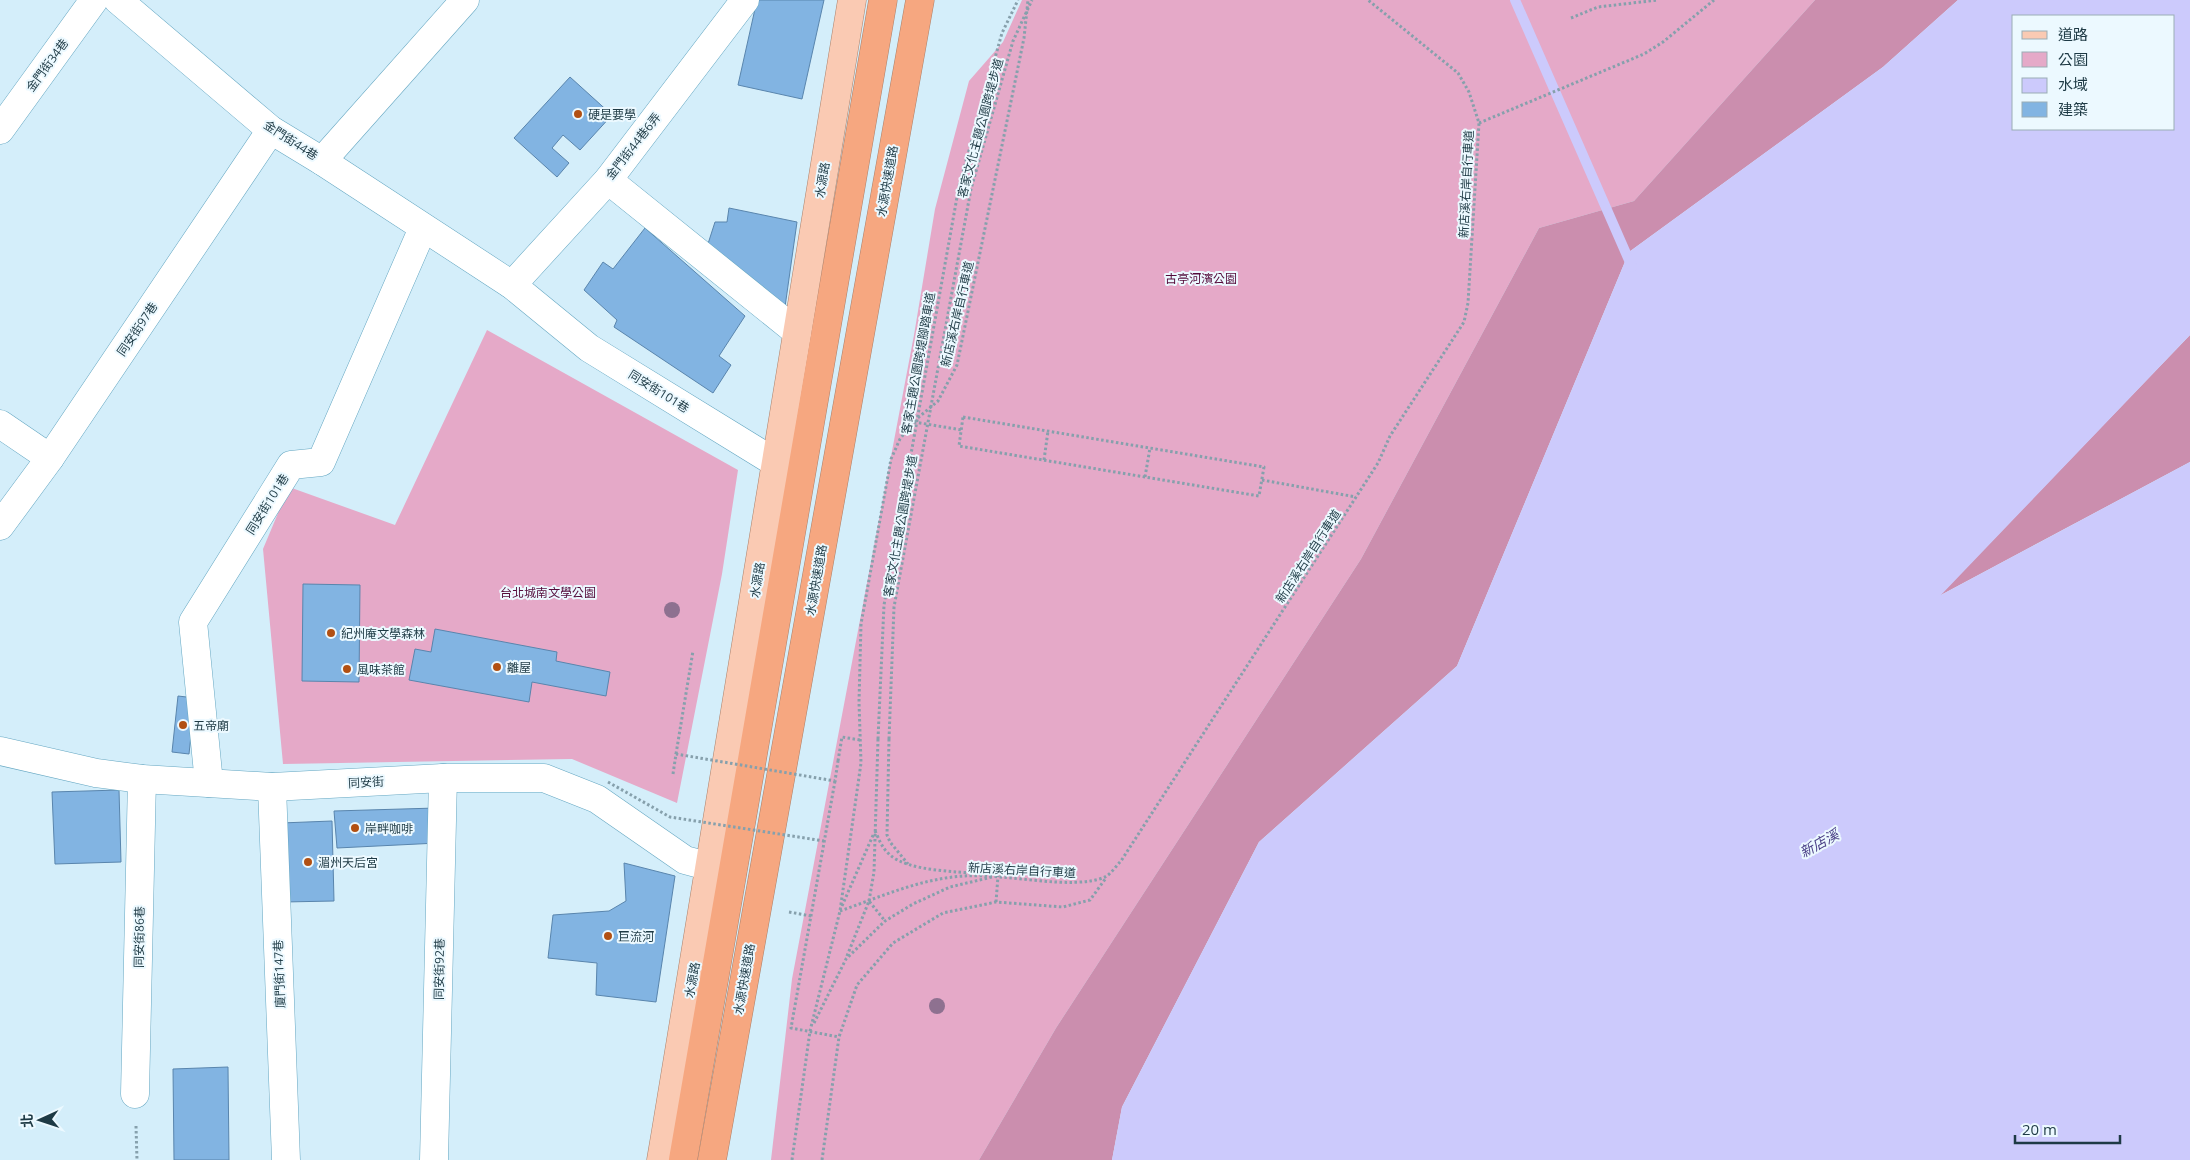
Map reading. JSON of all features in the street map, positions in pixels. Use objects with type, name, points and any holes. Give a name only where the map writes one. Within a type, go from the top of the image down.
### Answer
[{"type":"highway","points":[[683,1160],[884,0]]},
{"type":"highway","name":"水源快速道路","points":[[712,1160],[920,0]]},
{"type":"main road","name":"水源路","points":[[661,1160],[711,867],[852,0]]},
{"type":"street","name":"金門街34巷","points":[[0,130],[94,0]]},
{"type":"street","name":"金門街44巷","points":[[118,0],[271,130],[322,161],[465,0]]},
{"type":"street","name":"金門街44巷6弄","points":[[512,285],[608,180],[745,0]]},
{"type":"street","name":"同安街97巷","points":[[0,526],[50,458],[271,130]]},
{"type":"street","name":"同安街101巷","points":[[322,161],[512,285],[589,348],[776,463]]},
{"type":"street","points":[[608,180],[797,332]]},
{"type":"street","name":"同安街101巷","points":[[209,783],[193,622],[291,465],[321,462],[423,228]]},
{"type":"street","points":[[0,424],[50,458]]},
{"type":"street","name":"同安街","points":[[0,751],[96,773],[142,779],[272,787],[443,778],[544,778],[596,799],[685,860],[711,867]]},
{"type":"street","name":"同安街92巷","points":[[434,1160],[443,778]]},
{"type":"street","name":"同安街86巷","points":[[135,1094],[142,779]]},
{"type":"street","name":"廈門街147巷","points":[[272,787],[286,1160]]},
{"type":"path","name":"客家主題公園跨堤腳踏車道","points":[[846,959],[869,901],[874,872],[884,605],[959,186],[1002,33],[1018,0]]},
{"type":"path","name":"新店溪右岸自行車道","points":[[792,1160],[810,1031],[840,911],[861,763],[861,624],[891,459],[900,439],[913,422],[938,401],[957,365],[1024,38],[1028,0]]},
{"type":"path","name":"客家文化主題公園跨堤步道","points":[[909,865],[890,842],[887,835],[894,607],[969,199],[1013,41],[1032,0]]},
{"type":"path","name":"新店溪右岸自行車道","points":[[840,911],[937,880],[965,876],[998,876],[1064,882],[1087,882],[1107,877],[1121,861],[1378,463],[1390,436],[1464,322],[1467,313],[1479,122],[1469,92],[1458,73],[1368,0]]},
{"type":"path","points":[[1571,18],[1598,7],[1658,0]]},
{"type":"path","points":[[1479,122],[1644,54],[1663,42],[1714,0]]},
{"type":"path","points":[[963,417],[1048,431],[1264,467],[1259,496],[959,446],[963,417]]},
{"type":"path","points":[[913,422],[962,430]]},
{"type":"path","points":[[1044,460],[1048,431]]},
{"type":"path","points":[[1145,477],[1150,448]]},
{"type":"path","points":[[1262,480],[1356,497]]},
{"type":"path","points":[[673,774],[693,652]]},
{"type":"path","points":[[839,1036],[791,1028],[842,737],[860,740]]},
{"type":"path","points":[[676,754],[834,781]]},
{"type":"path","points":[[608,782],[670,816],[824,841]]},
{"type":"path","points":[[875,830],[881,845],[890,855],[909,865],[998,876]]},
{"type":"path","points":[[840,911],[875,830]]},
{"type":"path","points":[[996,902],[998,876]]},
{"type":"path","points":[[810,1031],[846,959],[885,921],[913,904],[950,887],[998,876]]},
{"type":"path","points":[[822,1160],[839,1036],[857,985],[893,943],[943,913],[996,902],[1063,907],[1090,900],[1107,877]]},
{"type":"path","points":[[869,901],[885,921]]},
{"type":"green space","name":"古亭河濱公園","points":[[1022,0],[1815,0],[1634,201],[1539,228],[1361,559],[1056,1028],[979,1160],[771,1160],[792,979],[914,335],[935,209],[969,81],[1003,42]]},
{"type":"green space","name":"台北城南文學公園","points":[[487,330],[738,470],[722,574],[677,803],[572,759],[283,764],[263,549],[289,487],[395,525]]},
{"type":"shaded area","points":[[1815,0],[1958,0],[1883,67],[1629,252],[1457,666],[1259,842],[1122,1107],[1112,1160],[979,1160],[1056,1028],[1361,559],[1539,228],[1634,201]]},
{"type":"shaded area","points":[[2190,335],[2190,462],[1939,596]]},
{"type":"water","name":"新店溪","points":[[1958,0],[2190,0],[2190,335],[1941,595],[2190,462],[2190,1160],[1112,1160],[1122,1107],[1259,842],[1457,666],[1629,252],[1883,67]]},
{"type":"building","points":[[757,0],[824,0],[802,99],[738,85]]},
{"type":"building","points":[[570,77],[612,115],[580,150],[563,135],[552,148],[569,163],[557,177],[514,138]]},
{"type":"building","points":[[729,208],[797,222],[785,307],[706,250],[715,222],[727,222]]},
{"type":"building","points":[[645,228],[745,316],[719,356],[731,365],[713,393],[614,327],[617,320],[584,290],[603,262],[613,269]]},
{"type":"building","name":"紀州庵文學森林","points":[[303,584],[360,585],[359,682],[302,681]]},
{"type":"building","name":"離屋","points":[[435,629],[557,652],[556,661],[610,672],[606,696],[532,682],[529,702],[409,680],[415,649],[431,652]]},
{"type":"building","name":"五帝廟","points":[[178,696],[195,698],[189,754],[172,752]]},
{"type":"building","points":[[119,790],[121,862],[55,864],[52,792]]},
{"type":"building","points":[[436,808],[438,843],[337,848],[334,811]]},
{"type":"building","name":"湄州天后宮","points":[[332,821],[334,901],[284,902],[281,823]]},
{"type":"building","name":"巨流河","points":[[624,863],[675,876],[656,1002],[596,995],[597,963],[548,958],[553,915],[609,911],[626,901]]},
{"type":"building","points":[[228,1067],[229,1160],[174,1160],[173,1069]]},
{"type":"waterway","points":[[1515,0],[1632,267]]},
{"type":"place","name":"硬是要學","points":[[578,114]]},
{"type":"place","name":"紀州庵文學森林","points":[[331,633]]},
{"type":"place","name":"離屋","points":[[497,667]]},
{"type":"place","name":"風味茶館","points":[[347,669]]},
{"type":"place","name":"五帝廟","points":[[183,725]]},
{"type":"place","name":"岸畔咖啡","points":[[355,828]]},
{"type":"place","name":"湄州天后宮","points":[[308,862]]},
{"type":"place","name":"巨流河","points":[[608,936]]}]
